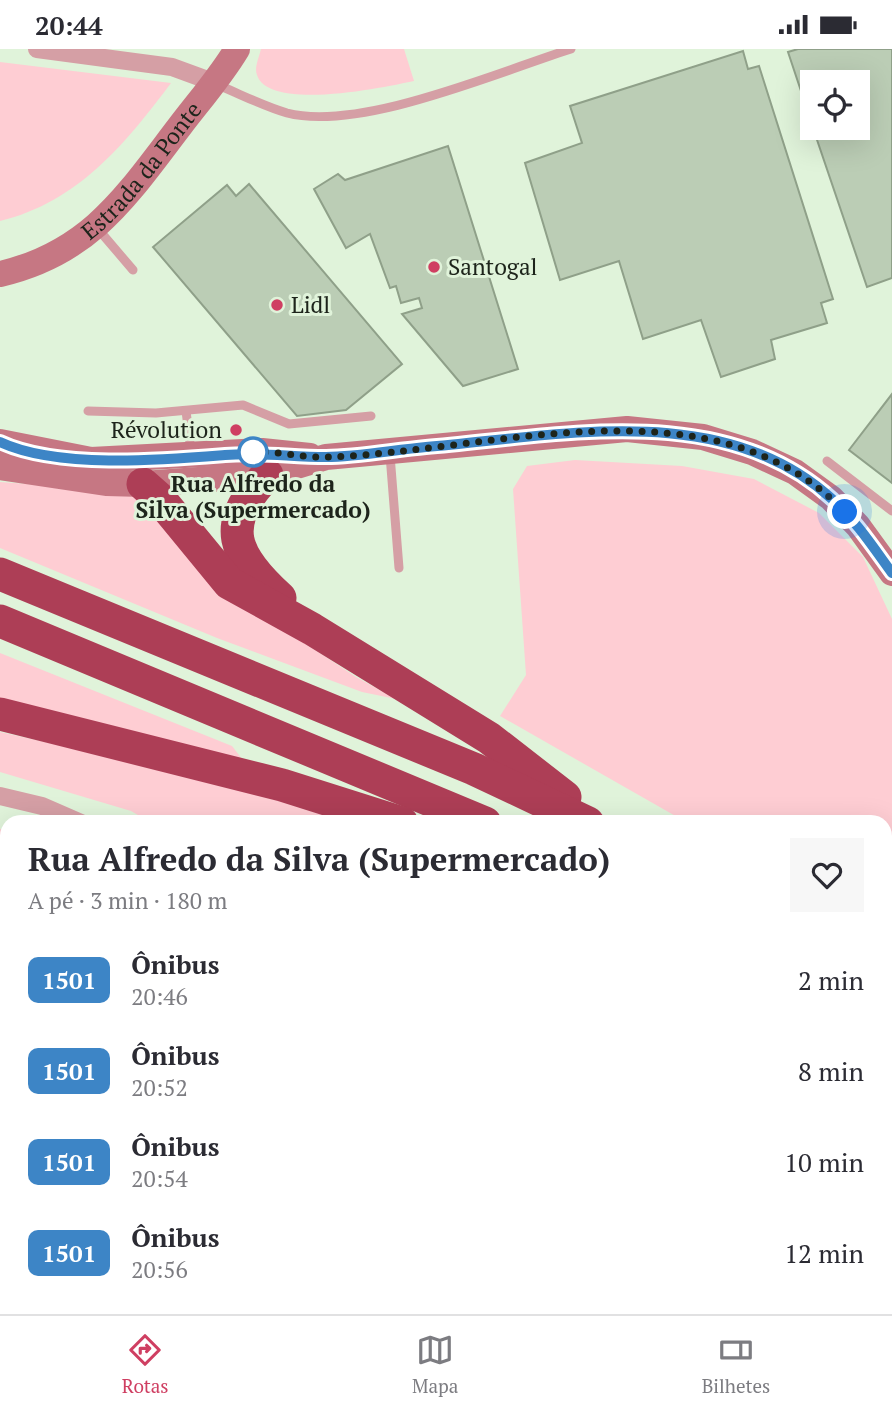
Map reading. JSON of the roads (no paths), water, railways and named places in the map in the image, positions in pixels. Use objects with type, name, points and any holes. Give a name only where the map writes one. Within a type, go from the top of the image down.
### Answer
[{"type":"highway","points":[[267,475],[251,491],[238,516],[240,552],[250,571],[312,628]]},
{"type":"highway","points":[[143,484],[160,499],[229,583],[312,628],[489,737],[588,815]]},
{"type":"highway","points":[[0,574],[461,763],[571,815]]},
{"type":"highway","points":[[0,621],[466,815]]},
{"type":"highway","points":[[0,714],[282,785],[377,815]]},
{"type":"street","points":[[37,49],[172,67],[213,82]]},
{"type":"street","name":"Estrada da Ponte","points":[[0,290],[27,268],[96,228],[124,199],[237,49]]},
{"type":"street","name":"Estrada da Ponte","points":[[0,274],[27,268]]},
{"type":"street","points":[[0,467],[106,483],[143,484],[267,475],[326,457],[627,429],[703,437],[752,452],[795,472],[831,498],[858,526],[892,573]]},
{"type":"street","points":[[0,442],[91,460],[191,457],[262,451],[326,457]]},
{"type":"street","points":[[91,460],[143,484]]},
{"type":"street","points":[[0,796],[42,806],[62,815]]},
{"type":"lane","points":[[213,82],[289,113],[314,116],[365,113],[571,49]]},
{"type":"lane","points":[[96,228],[133,270]]},
{"type":"lane","points":[[88,411],[186,411],[243,405],[289,423],[371,416]]},
{"type":"lane","points":[[186,411],[191,457]]},
{"type":"lane","points":[[390,450],[400,568]]},
{"type":"lane","points":[[827,461],[892,511]]},
{"type":"place","name":"Santogal","points":[[434,267]]},
{"type":"place","name":"Lidl","points":[[277,305]]},
{"type":"place","name":"Révolution","points":[[236,430]]},
{"type":"place","name":"Rua Alfredo da Silva (Supermercado)","points":[[253,452]]}]
